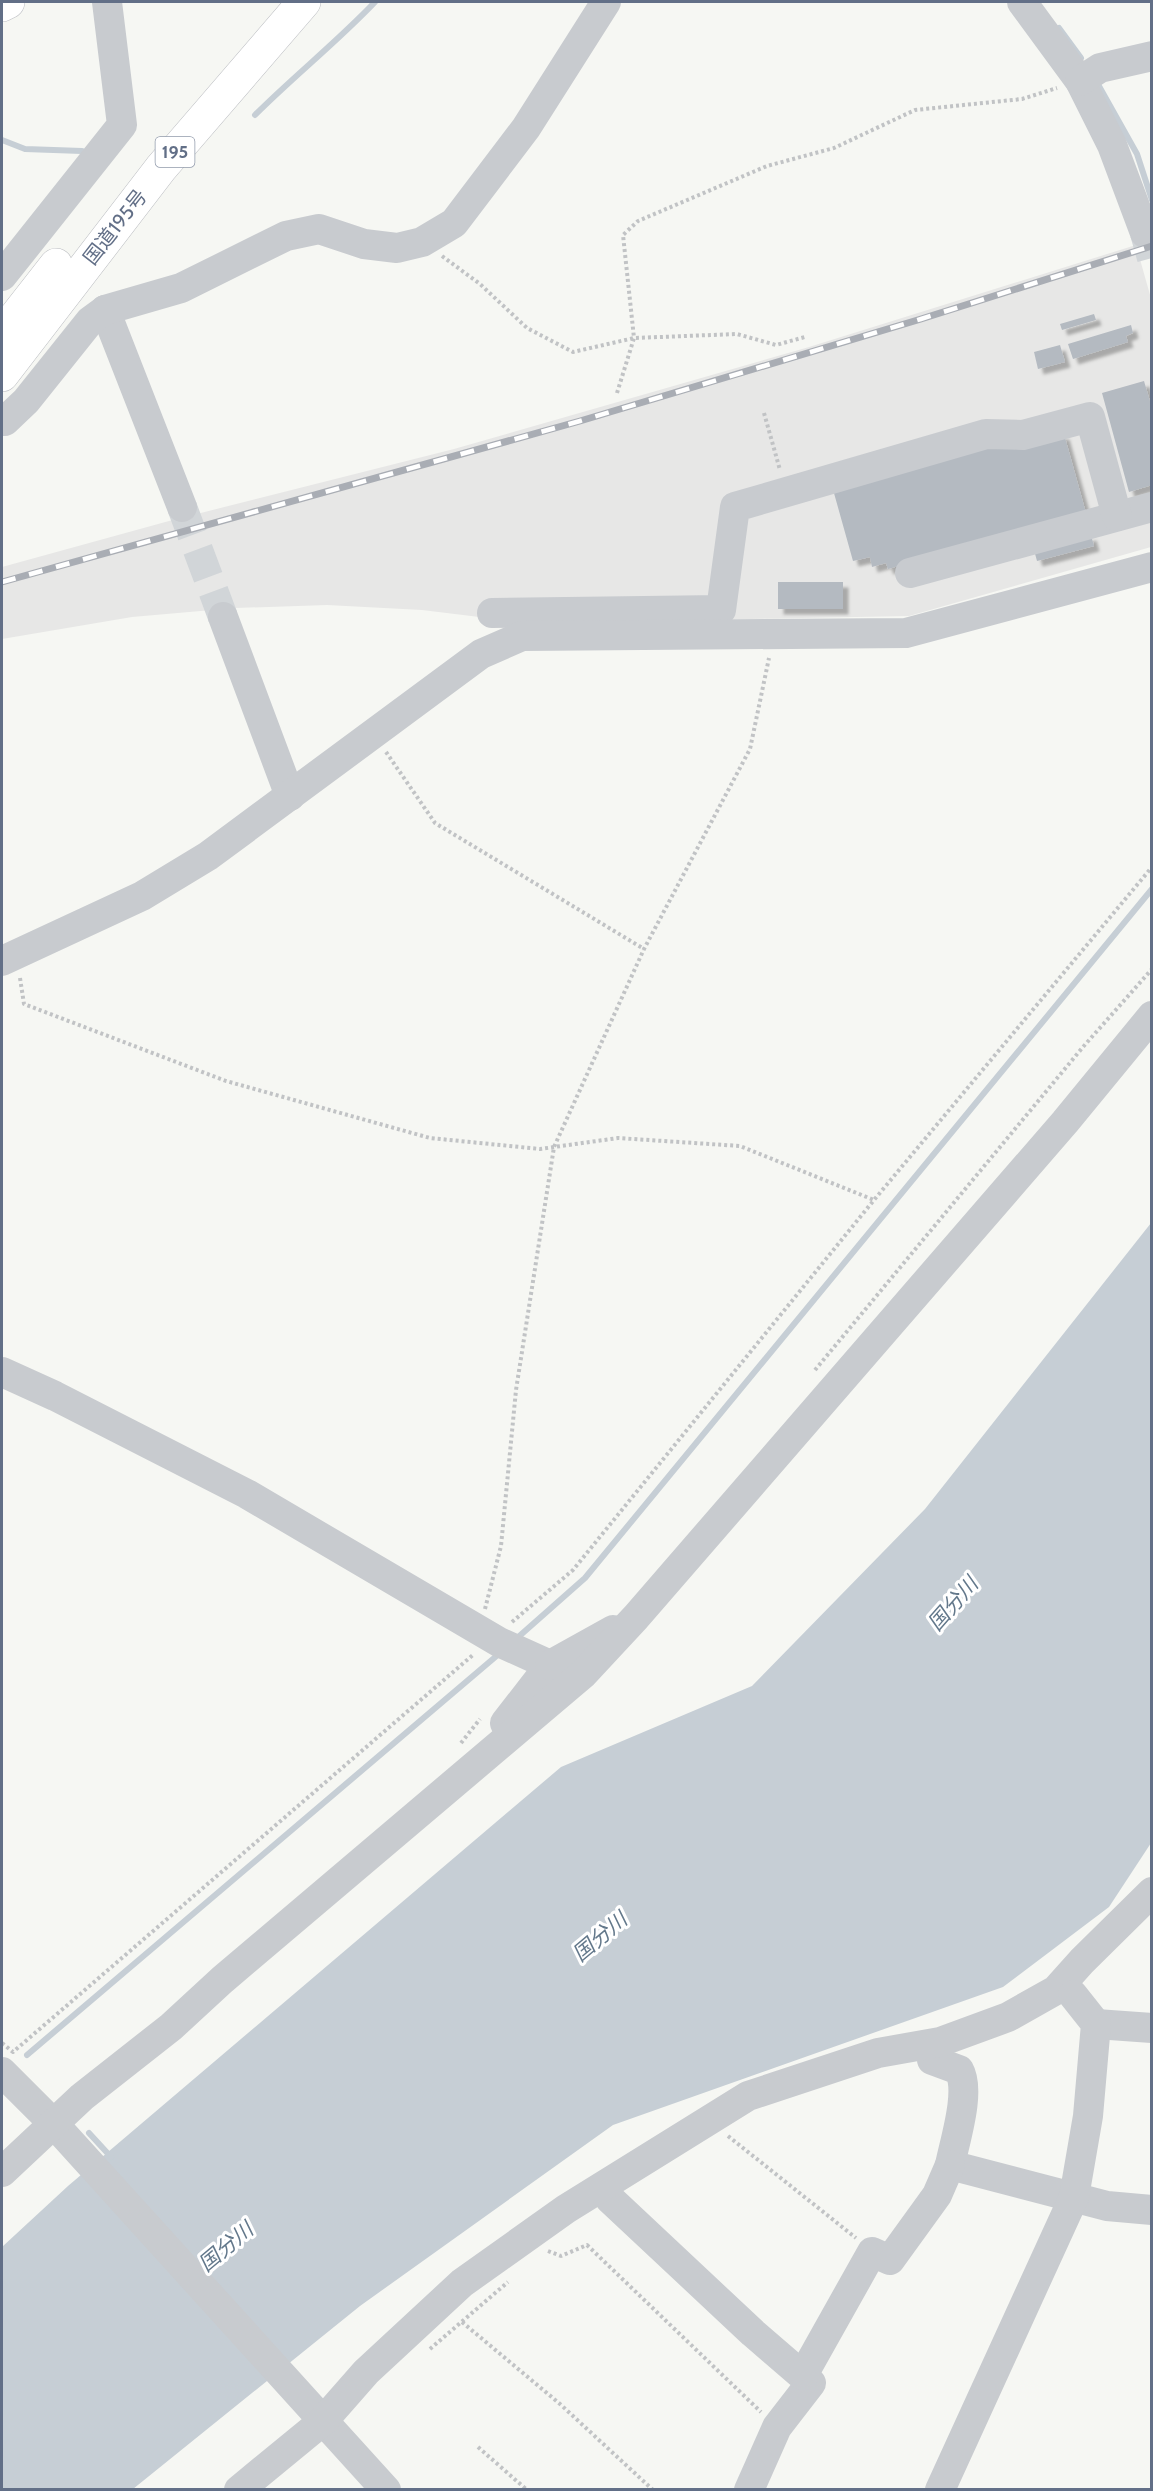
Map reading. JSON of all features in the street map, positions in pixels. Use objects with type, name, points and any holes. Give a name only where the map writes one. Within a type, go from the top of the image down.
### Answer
[{"type":"main road","points":[[2,5],[8,2]]},
{"type":"main road","name":"国道195号","points":[[2,375],[43,300],[150,149],[277,2]]},
{"type":"main road","name":"国道195号","points":[[2,333],[43,300],[304,2]]},
{"type":"street","points":[[2,276],[122,125],[107,2]]},
{"type":"street","points":[[2,421],[5,421],[26,401],[90,321],[105,310],[181,288],[286,236],[319,229],[364,244],[397,248],[422,242],[454,223],[526,128],[606,2]]},
{"type":"street","points":[[1022,2],[1089,75],[1145,233]]},
{"type":"street","points":[[1089,75],[1152,56]]},
{"type":"street","points":[[105,310],[182,507]]},
{"type":"street","points":[[492,613],[721,610],[735,507],[986,434],[1023,435],[1090,417],[1117,516]]},
{"type":"street","points":[[910,573],[1152,507]]},
{"type":"street","points":[[9,957],[142,896],[208,856],[481,654],[522,636],[906,633],[1152,567]]},
{"type":"street","points":[[223,617],[290,796]]},
{"type":"street","points":[[2,2170],[60,2131],[464,1758],[583,1674],[636,1617],[1065,1122],[1152,1016]]},
{"type":"street","points":[[3,1375],[55,1396],[247,1494],[490,1637],[542,1660]]},
{"type":"street","points":[[464,1758],[542,1660],[636,1617]]},
{"type":"street","points":[[243,2487],[462,2283],[576,2211],[748,2096],[878,2053],[940,2042],[1008,2017],[1056,1990],[1082,1961],[1152,1893]]},
{"type":"street","points":[[325,2411],[364,2392],[464,2302],[533,2252],[576,2211],[610,2199],[723,2132],[776,2107],[887,2066],[932,2060],[984,2045],[1049,2013],[1073,1995],[1138,1935],[1152,1918]]},
{"type":"street","points":[[940,2490],[1074,2197],[1088,2116],[1096,2024],[1073,1995]]},
{"type":"street","points":[[1096,2024],[1152,2028]]},
{"type":"street","points":[[803,2374],[872,2252],[890,2260],[937,2194],[950,2165],[961,2113],[964,2078],[959,2070],[932,2060]]},
{"type":"street","points":[[5,2078],[60,2131],[325,2411],[386,2490]]},
{"type":"street","points":[[950,2165],[1107,2206],[1152,2210]]},
{"type":"street","points":[[610,2199],[753,2333],[811,2383],[777,2427],[749,2490]]},
{"type":"path","points":[[616,393],[634,338],[622,235],[638,221],[767,166],[834,148],[915,110],[1022,99],[1089,75]]},
{"type":"path","points":[[422,242],[480,284],[527,328],[573,352],[634,338],[737,334],[776,345],[806,337]]},
{"type":"path","points":[[764,413],[786,492]]},
{"type":"path","points":[[490,1637],[516,1390],[554,1147],[644,949],[750,749],[774,634]]},
{"type":"path","points":[[373,734],[435,823],[644,949]]},
{"type":"path","points":[[2,2043],[13,2052],[490,1637],[573,1570],[874,1200],[1152,867]]},
{"type":"path","points":[[9,957],[24,1004],[226,1081],[430,1138],[540,1149],[618,1138],[740,1146],[874,1200]]},
{"type":"path","points":[[810,1376],[1075,1056],[1152,969]]},
{"type":"path","points":[[464,1758],[481,1718]]},
{"type":"path","points":[[723,2132],[872,2252]]},
{"type":"path","points":[[426,2353],[505,2286],[533,2252],[561,2256],[587,2245],[777,2427]]},
{"type":"path","points":[[462,2322],[560,2404],[653,2490]]},
{"type":"path","points":[[478,2447],[527,2490]]},
{"type":"shaded area","points":[[1136,245],[1152,302],[1151,547],[909,616],[528,623],[422,610],[327,605],[235,608],[132,617],[2,639],[2,567],[169,521],[454,449],[809,347]]},
{"type":"water","name":"国分川","points":[[1151,1223],[1151,1843],[1109,1907],[1003,1987],[613,2125],[360,2306],[133,2489],[2,2490],[2,2247],[68,2186],[561,1767],[752,1686],[925,1509]]},
{"type":"building","points":[[1094,314],[1096,320],[1062,330],[1060,324]]},
{"type":"building","points":[[1131,325],[1133,333],[1126,336],[1128,342],[1073,359],[1068,344]]},
{"type":"building","points":[[1060,345],[1065,362],[1038,369],[1034,352]]},
{"type":"building","points":[[1144,381],[1152,408],[1152,485],[1129,492],[1102,393]]},
{"type":"building","points":[[1064,434],[1086,513],[888,569],[886,563],[872,567],[870,557],[853,561],[832,486],[1004,437]]},
{"type":"building","points":[[1091,535],[1094,546],[1037,561],[1034,550]]},
{"type":"building","points":[[778,582],[843,582],[843,609],[778,609]]},
{"type":"waterway","points":[[255,115],[375,2]]},
{"type":"waterway","points":[[1059,28],[1081,58]]},
{"type":"waterway","points":[[1095,79],[1137,154],[1152,200]]},
{"type":"waterway","points":[[2,140],[25,149],[82,151]]},
{"type":"waterway","points":[[516,1639],[585,1578],[1152,889]]},
{"type":"waterway","points":[[27,2055],[500,1653]]},
{"type":"waterway","points":[[89,2133],[111,2157]]},
{"type":"tunnel","points":[[1145,233],[1152,258]]},
{"type":"tunnel","points":[[182,507],[223,617]]},
{"type":"railway","points":[[2,582],[580,421],[921,319],[1152,246]]}]
